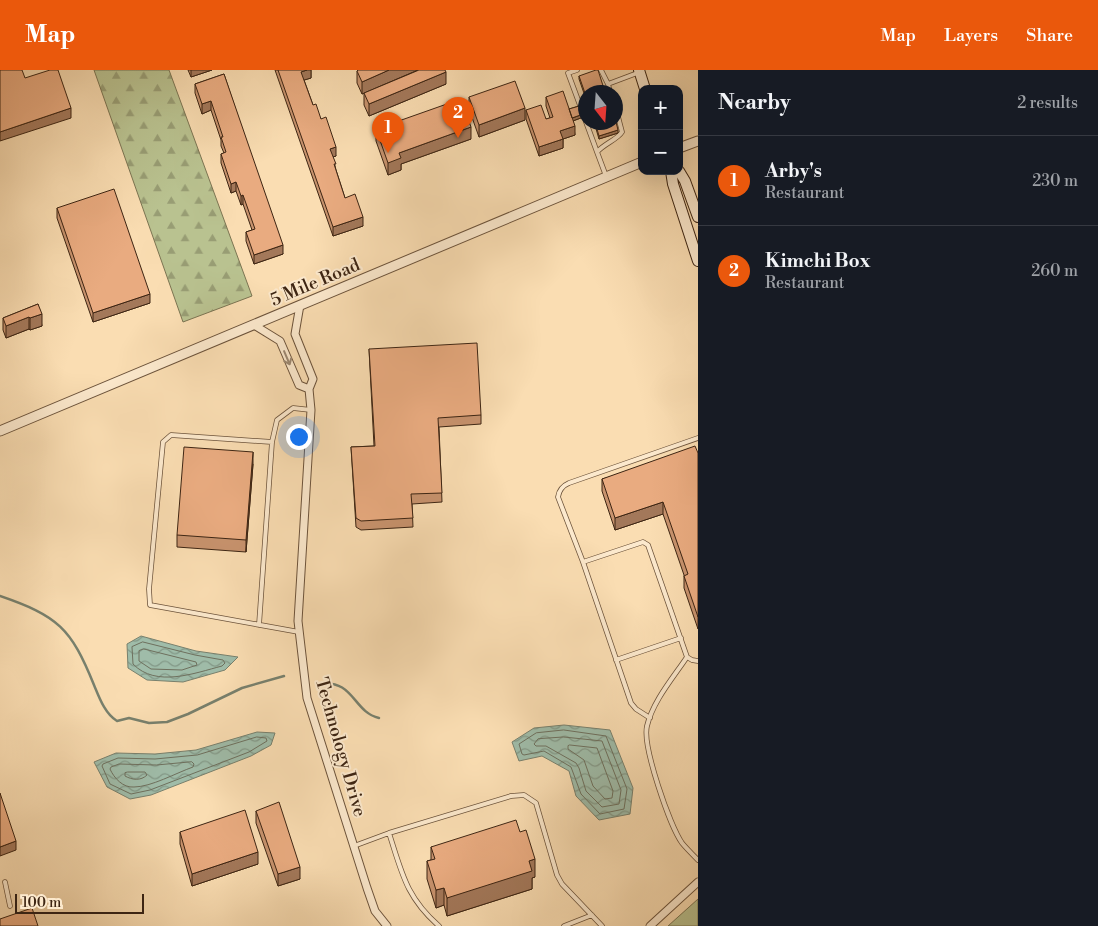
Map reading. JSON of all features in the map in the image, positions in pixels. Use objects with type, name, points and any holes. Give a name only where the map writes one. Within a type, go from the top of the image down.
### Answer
[{"type":"main road","points":[[639,71],[644,85]]},
{"type":"main road","points":[[672,175],[698,261]]},
{"type":"main road","points":[[681,175],[698,217]]},
{"type":"street","points":[[683,147],[698,141]]},
{"type":"street","name":"5 Mile Road","points":[[0,431],[638,164]]},
{"type":"street","name":"Technology Drive","points":[[300,305],[295,334],[313,379],[309,389],[311,410],[298,621],[307,698],[375,911],[388,926]]},
{"type":"street","points":[[254,324],[280,341],[299,386],[309,389]]},
{"type":"street","points":[[650,926],[698,882]]},
{"type":"lane","points":[[577,70],[568,73],[578,100]]},
{"type":"lane","points":[[601,70],[608,84],[639,71]]},
{"type":"lane","points":[[588,130],[607,177]]},
{"type":"lane","points":[[596,152],[604,144],[620,136],[621,130]]},
{"type":"lane","points":[[259,625],[272,442],[277,420],[293,408],[311,410]]},
{"type":"lane","points":[[272,442],[171,435],[163,442],[149,589],[150,606],[299,632]]},
{"type":"lane","points":[[650,718],[636,709],[631,703],[583,562],[558,498],[558,492],[563,486],[698,438]]},
{"type":"lane","points":[[583,562],[643,542],[646,543],[688,657],[698,662]]},
{"type":"lane","points":[[616,660],[681,638]]},
{"type":"lane","points":[[688,657],[653,708],[646,727],[646,740],[672,823],[682,842],[698,860]]},
{"type":"lane","points":[[354,846],[389,833],[511,796],[524,795],[536,803],[557,875],[562,884],[602,926]]},
{"type":"lane","points":[[389,833],[405,884],[423,912],[439,926]]},
{"type":"lane","points":[[5,882],[10,906]]},
{"type":"lane","points":[[564,926],[592,915]]},
{"type":"green space","points":[[94,70],[169,70],[252,296],[183,322]]},
{"type":"green space","points":[[698,899],[698,926],[668,926]]},
{"type":"water","points":[[141,636],[196,651],[238,657],[225,670],[183,682],[147,680],[128,668],[127,644]]},
{"type":"water","points":[[564,725],[610,730],[633,788],[630,814],[599,820],[576,796],[569,771],[542,756],[519,761],[512,742],[534,728]]},
{"type":"water","points":[[257,732],[275,733],[271,745],[251,756],[151,795],[130,799],[107,787],[94,762],[116,753],[155,754],[196,750]]},
{"type":"building","points":[[0,70],[22,70],[25,78],[50,70],[58,70],[71,108],[0,132]]},
{"type":"building","points":[[278,70],[307,70],[301,72],[313,105],[316,104],[321,119],[326,117],[336,147],[330,149],[345,198],[355,194],[363,217],[333,227]]},
{"type":"building","points":[[358,70],[389,70],[362,82]]},
{"type":"building","points":[[419,70],[445,70],[446,72],[369,104],[364,93]]},
{"type":"building","points":[[598,70],[603,85],[582,85],[579,76]]},
{"type":"building","points":[[224,74],[283,245],[254,255],[246,232],[255,229],[243,195],[241,196],[236,182],[231,184],[221,154],[226,152],[221,137],[223,137],[211,101],[202,104],[195,84]]},
{"type":"building","points":[[515,81],[525,108],[479,125],[469,97]]},
{"type":"building","points":[[563,91],[575,126],[560,131],[563,139],[539,147],[526,110],[541,105],[546,119],[553,117],[546,97]]},
{"type":"building","points":[[461,99],[471,127],[399,153],[401,158],[388,163],[376,129]]},
{"type":"building","points":[[578,106],[578,116],[572,118],[569,109]]},
{"type":"building","points":[[597,130],[618,130],[599,136]]},
{"type":"building","points":[[114,189],[150,294],[93,313],[57,208]]},
{"type":"building","points":[[38,304],[42,314],[6,326],[3,318]]},
{"type":"building","points":[[477,343],[481,415],[438,418],[442,493],[411,494],[413,518],[361,521],[356,518],[351,447],[375,446],[369,349]]},
{"type":"building","points":[[695,446],[698,453],[698,617],[684,576],[688,574],[663,502],[615,518],[602,479]]},
{"type":"building","points":[[184,447],[253,452],[246,540],[177,535]]},
{"type":"building","points":[[0,793],[16,841],[0,847]]},
{"type":"building","points":[[279,802],[300,867],[278,874],[256,811]]},
{"type":"building","points":[[245,810],[258,852],[192,874],[180,832]]},
{"type":"building","points":[[516,820],[520,832],[526,830],[535,859],[529,861],[532,871],[447,898],[444,888],[436,890],[427,861],[435,859],[431,847]]},
{"type":"building","points":[[32,908],[38,926],[0,926],[0,919]]},
{"type":"waterway","points":[[0,596],[36,610],[60,627],[78,650],[106,710],[117,721],[129,718],[149,723],[167,722],[242,688],[284,676]]},
{"type":"waterway","points":[[320,684],[340,686],[370,715],[379,718]]},
{"type":"place","name":"Kimchi Box","points":[[458,138]]},
{"type":"place","name":"Arby's","points":[[388,153]]}]
